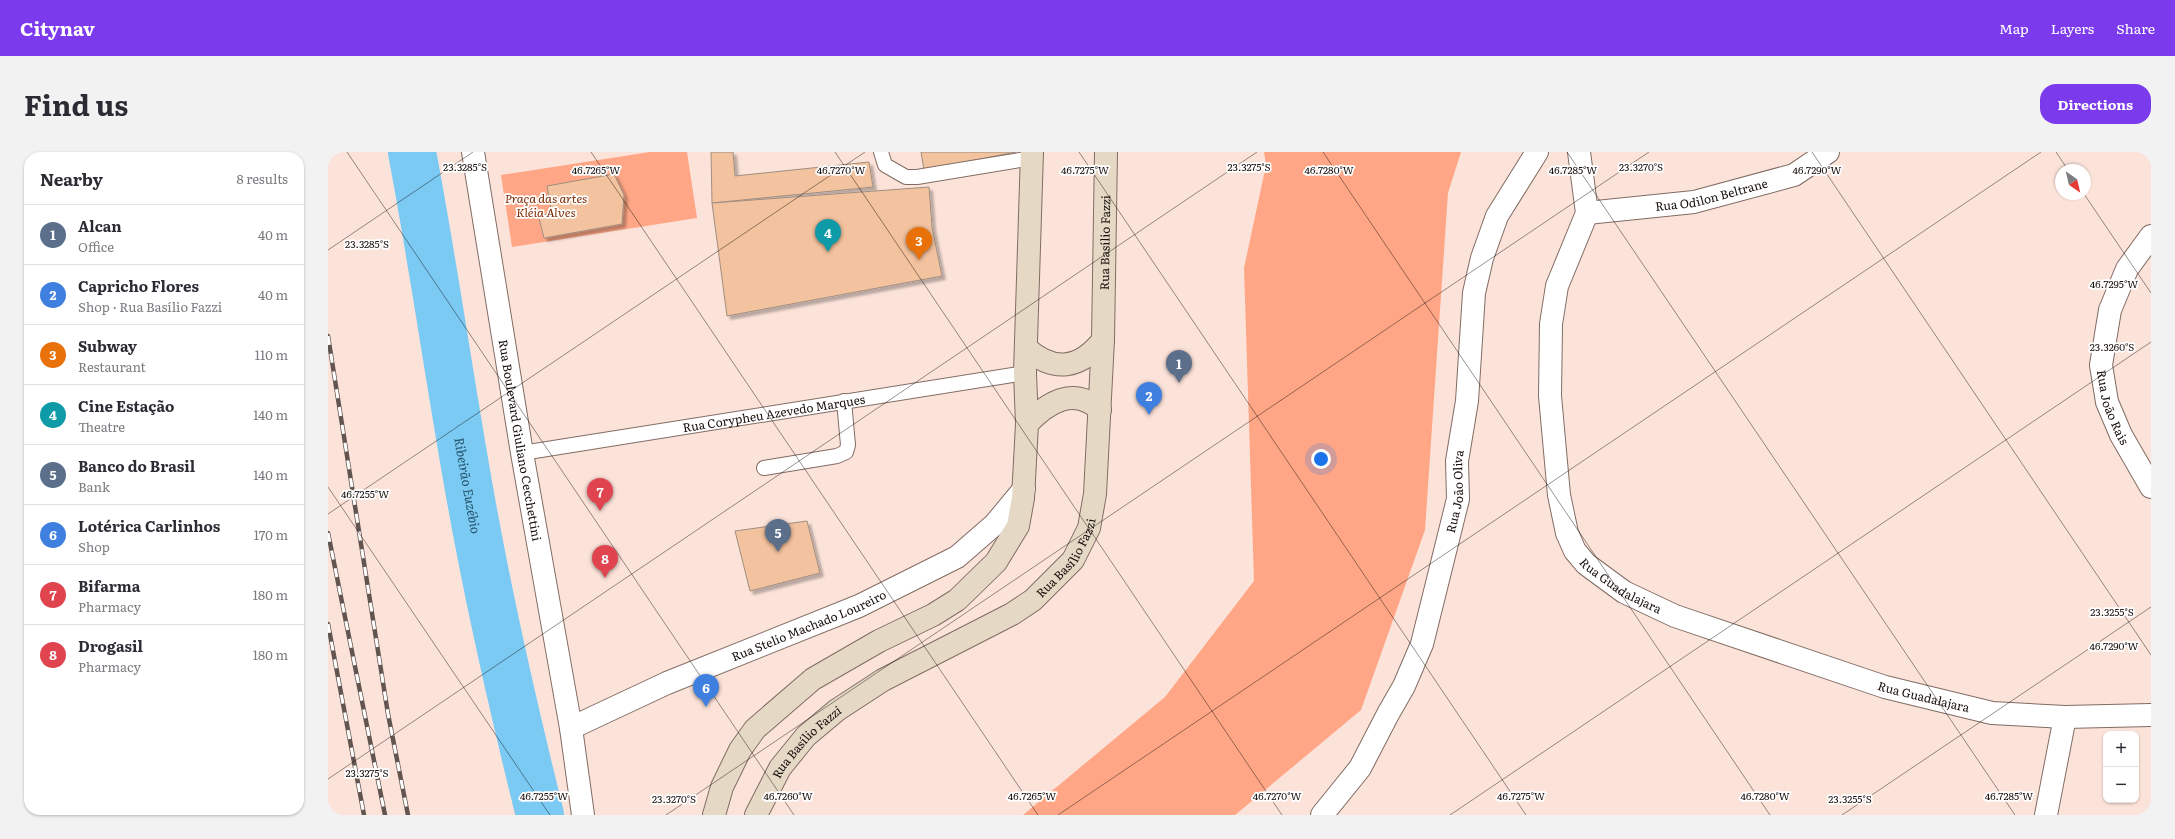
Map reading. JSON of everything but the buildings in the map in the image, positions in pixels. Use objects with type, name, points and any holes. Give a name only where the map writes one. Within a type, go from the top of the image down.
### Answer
[{"type":"main road","name":"Rua Basílio Fazzi","points":[[756,815],[780,768],[806,736],[837,710],[883,680],[1012,614],[1033,600],[1073,560],[1089,528],[1095,494],[1103,340],[1106,152]]},
{"type":"main road","points":[[714,815],[722,787],[740,750],[756,729],[782,704],[812,679],[879,642],[933,615],[957,600],[996,562],[1018,526],[1024,489],[1027,424],[1025,373],[1032,155]]},
{"type":"main road","points":[[1026,348],[1042,360],[1057,366],[1083,358],[1093,351],[1103,340]]},
{"type":"main road","points":[[1027,424],[1045,408],[1064,399],[1081,398],[1100,410]]},
{"type":"street","name":"Rua Boulevard Giuliano Cecchettini","points":[[473,152],[522,453],[571,728],[583,815]]},
{"type":"street","name":"Rua João Oliva","points":[[1322,815],[1360,768],[1404,686],[1422,644],[1458,499],[1458,461],[1467,401],[1474,293],[1482,258],[1497,216],[1537,152]]},
{"type":"street","name":"Rua Guadalajara","points":[[1579,152],[1587,213],[1557,286],[1551,324],[1550,396],[1559,495],[1567,533],[1575,551],[1586,564],[1624,592],[1674,616],[1885,687],[1992,713],[2064,717],[2151,715]]},
{"type":"street","name":"Rua Odilon Beltrane","points":[[1587,213],[1694,202],[1794,175],[1828,152]]},
{"type":"street","name":"Rua João Rais","points":[[2151,236],[2127,269],[2110,310],[2101,365],[2108,402],[2121,435],[2151,487]]},
{"type":"street","name":"Rua Stelio Machado Loureiro","points":[[571,728],[667,682],[859,606],[957,557],[995,524],[1024,489]]},
{"type":"street","points":[[2046,815],[2064,717]]},
{"type":"lane","points":[[881,152],[884,165],[906,177],[917,177],[1032,155]]},
{"type":"lane","name":"Rua Corypheu Azevedo Marques","points":[[522,453],[1025,373]]},
{"type":"lane","points":[[764,468],[837,456],[846,452],[848,445],[844,401]]},
{"type":"green space","name":"Praça das artes Kléia Alves","points":[[650,152],[687,152],[697,218],[512,247],[501,175]]},
{"type":"green space","points":[[1264,152],[1461,152],[1448,193],[1425,530],[1361,710],[1235,815],[1023,815],[1165,697],[1254,581],[1244,268],[1266,165]]},
{"type":"waterway","name":"Ribeirão Euzébio","points":[[412,152],[478,540],[503,658],[540,815]]},
{"type":"railway","points":[[328,336],[388,714],[408,815]]},
{"type":"railway","points":[[328,533],[385,815]]},
{"type":"railway","points":[[328,624],[364,815]]},
{"type":"place","name":"Cine Estação","points":[[828,252]]},
{"type":"place","name":"Subway","points":[[919,260]]},
{"type":"place","name":"Alcan","points":[[1179,383]]},
{"type":"place","name":"Capricho Flores","points":[[1149,415]]},
{"type":"place","name":"Bifarma","points":[[600,511]]},
{"type":"place","name":"Banco do Brasil","points":[[778,552]]},
{"type":"place","name":"Drogasil","points":[[605,578]]},
{"type":"place","name":"Lotérica Carlinhos","points":[[706,707]]}]
